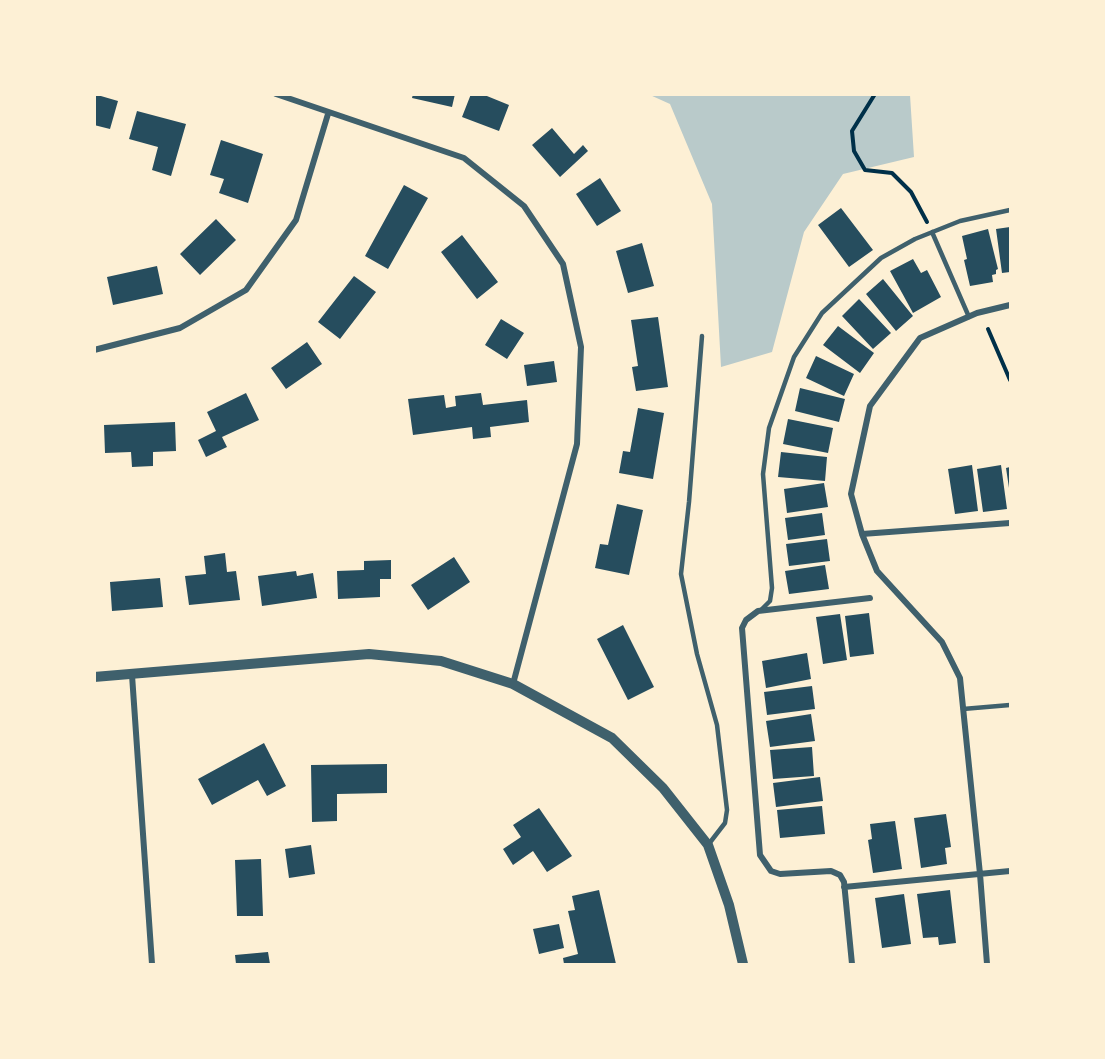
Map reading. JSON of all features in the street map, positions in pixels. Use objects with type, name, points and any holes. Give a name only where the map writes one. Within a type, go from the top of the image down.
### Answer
[{"type":"street","points":[[276,94],[328,114],[464,158],[524,206],[563,264],[581,347],[578,444],[513,684]]},
{"type":"street","points":[[94,350],[180,328],[246,290],[296,220],[328,114]]},
{"type":"street","points":[[987,964],[960,678],[942,642],[877,572],[862,534],[851,494],[870,406],[920,338],[969,316],[1011,305]]},
{"type":"street","points":[[862,534],[1011,523]]},
{"type":"street","points":[[852,964],[844,887],[840,875],[831,871],[780,874],[771,871],[760,855],[742,628],[747,620],[758,611],[870,598]]},
{"type":"street","points":[[94,677],[369,654],[441,661],[513,684],[612,738],[663,788],[708,844],[729,905],[743,964]]},
{"type":"street","points":[[132,675],[152,964]]},
{"type":"street","points":[[844,887],[1011,871]]},
{"type":"lane","points":[[758,611],[770,601],[772,588],[763,474],[769,428],[794,357],[822,313],[881,258],[932,232],[960,221],[1011,210]]},
{"type":"lane","points":[[932,232],[969,316]]},
{"type":"lane","points":[[702,336],[681,574],[698,654],[717,725],[727,810],[724,823],[708,844]]},
{"type":"lane","points":[[963,709],[1011,705]]},
{"type":"path","points":[[875,94],[852,132],[854,151],[865,170],[892,173],[911,192],[932,232]]},
{"type":"path","points":[[988,329],[1011,380]]},
{"type":"shaded area","points":[[650,95],[910,95],[914,157],[843,174],[804,232],[772,352],[721,367],[712,204],[670,104]]},
{"type":"building","points":[[94,94],[118,101],[110,129],[94,125]]},
{"type":"building","points":[[413,94],[455,94],[452,107],[412,98]]},
{"type":"building","points":[[471,94],[482,94],[509,105],[499,131],[462,117]]},
{"type":"building","points":[[137,111],[186,124],[171,176],[152,170],[158,147],[129,139]]},
{"type":"building","points":[[552,128],[574,154],[583,145],[588,151],[560,177],[532,145]]},
{"type":"building","points":[[221,140],[263,154],[248,203],[219,193],[224,179],[210,175]]},
{"type":"building","points":[[600,178],[621,211],[597,226],[576,194]]},
{"type":"building","points":[[404,185],[428,198],[388,269],[365,256]]},
{"type":"building","points":[[841,208],[873,250],[849,267],[818,225]]},
{"type":"building","points":[[216,219],[236,240],[200,275],[180,254]]},
{"type":"building","points":[[1010,227],[1010,272],[1002,273],[996,229]]},
{"type":"building","points":[[988,229],[998,269],[996,274],[992,275],[993,282],[970,286],[964,260],[967,259],[962,236]]},
{"type":"building","points":[[462,235],[498,282],[477,299],[441,252]]},
{"type":"building","points":[[642,243],[654,286],[628,293],[616,251]]},
{"type":"building","points":[[913,259],[921,273],[927,270],[941,297],[913,313],[890,271]]},
{"type":"building","points":[[157,266],[163,294],[113,305],[107,277]]},
{"type":"building","points":[[354,276],[376,292],[340,339],[318,322]]},
{"type":"building","points":[[883,279],[913,316],[896,331],[866,294]]},
{"type":"building","points":[[859,299],[891,333],[873,349],[842,316]]},
{"type":"building","points":[[658,317],[668,387],[636,391],[632,367],[638,366],[631,320]]},
{"type":"building","points":[[501,319],[524,333],[507,359],[485,345]]},
{"type":"building","points":[[838,326],[874,353],[860,373],[823,345]]},
{"type":"building","points":[[307,342],[322,364],[286,389],[271,368]]},
{"type":"building","points":[[816,356],[854,374],[844,396],[806,378]]},
{"type":"building","points":[[554,361],[557,382],[527,386],[524,365]]},
{"type":"building","points":[[800,388],[845,399],[839,422],[795,411]]},
{"type":"building","points":[[246,393],[259,420],[222,437],[227,447],[206,457],[198,440],[216,431],[207,412]]},
{"type":"building","points":[[481,393],[483,405],[527,400],[529,422],[490,427],[491,437],[473,439],[472,427],[413,435],[408,399],[444,395],[446,408],[456,406],[455,396]]},
{"type":"building","points":[[638,408],[664,413],[653,479],[619,473],[623,451],[630,452]]},
{"type":"building","points":[[788,419],[833,428],[828,453],[783,444]]},
{"type":"building","points":[[175,422],[176,451],[153,452],[153,466],[132,467],[131,452],[105,453],[104,425]]},
{"type":"building","points":[[781,452],[827,457],[825,481],[778,477]]},
{"type":"building","points":[[972,465],[978,511],[955,514],[948,469]]},
{"type":"building","points":[[1001,465],[1007,509],[983,512],[977,469]]},
{"type":"building","points":[[1010,467],[1010,488],[1009,488],[1006,468]]},
{"type":"building","points":[[824,483],[828,507],[787,513],[784,489]]},
{"type":"building","points":[[617,504],[643,510],[629,575],[595,568],[600,544],[608,545]]},
{"type":"building","points":[[822,513],[825,535],[788,540],[785,518]]},
{"type":"building","points":[[827,539],[830,561],[789,566],[786,544]]},
{"type":"building","points":[[225,553],[227,572],[236,571],[240,600],[189,605],[185,576],[206,574],[204,556]]},
{"type":"building","points":[[454,557],[470,582],[428,610],[411,585]]},
{"type":"building","points":[[391,560],[391,579],[380,579],[380,597],[338,599],[337,571],[364,570],[364,561]]},
{"type":"building","points":[[825,565],[829,589],[789,594],[785,571]]},
{"type":"building","points":[[296,571],[297,576],[313,573],[317,598],[262,606],[258,576]]},
{"type":"building","points":[[160,578],[163,607],[112,611],[110,582]]},
{"type":"building","points":[[869,613],[874,654],[850,657],[845,616]]},
{"type":"building","points":[[840,614],[847,660],[823,664],[816,617]]},
{"type":"building","points":[[623,625],[654,687],[628,700],[597,639]]},
{"type":"building","points":[[807,653],[811,679],[766,688],[762,661]]},
{"type":"building","points":[[812,686],[815,709],[767,715],[764,692]]},
{"type":"building","points":[[811,714],[815,741],[770,747],[766,721]]},
{"type":"building","points":[[264,743],[286,786],[267,796],[258,780],[212,805],[198,779]]},
{"type":"building","points":[[812,747],[814,776],[773,779],[770,750]]},
{"type":"building","points":[[387,764],[387,793],[337,794],[337,821],[312,822],[311,765]]},
{"type":"building","points":[[820,777],[823,801],[776,807],[773,783]]},
{"type":"building","points":[[822,806],[825,834],[780,838],[777,810]]},
{"type":"building","points":[[539,808],[572,856],[547,872],[533,851],[513,865],[503,849],[521,837],[513,825]]},
{"type":"building","points":[[946,814],[951,847],[945,848],[947,864],[921,868],[914,818]]},
{"type":"building","points":[[895,821],[902,869],[873,873],[868,840],[872,839],[870,824]]},
{"type":"building","points":[[311,845],[315,874],[289,878],[285,849]]},
{"type":"building","points":[[261,859],[263,916],[237,916],[235,860]]},
{"type":"building","points":[[599,890],[616,964],[564,964],[563,958],[578,954],[568,911],[575,910],[572,896]]},
{"type":"building","points":[[950,890],[956,943],[939,945],[938,937],[923,938],[917,894]]},
{"type":"building","points":[[904,894],[911,944],[882,948],[875,898]]},
{"type":"building","points":[[559,924],[564,948],[539,954],[533,929]]},
{"type":"building","points":[[268,952],[270,964],[236,964],[235,955]]}]
